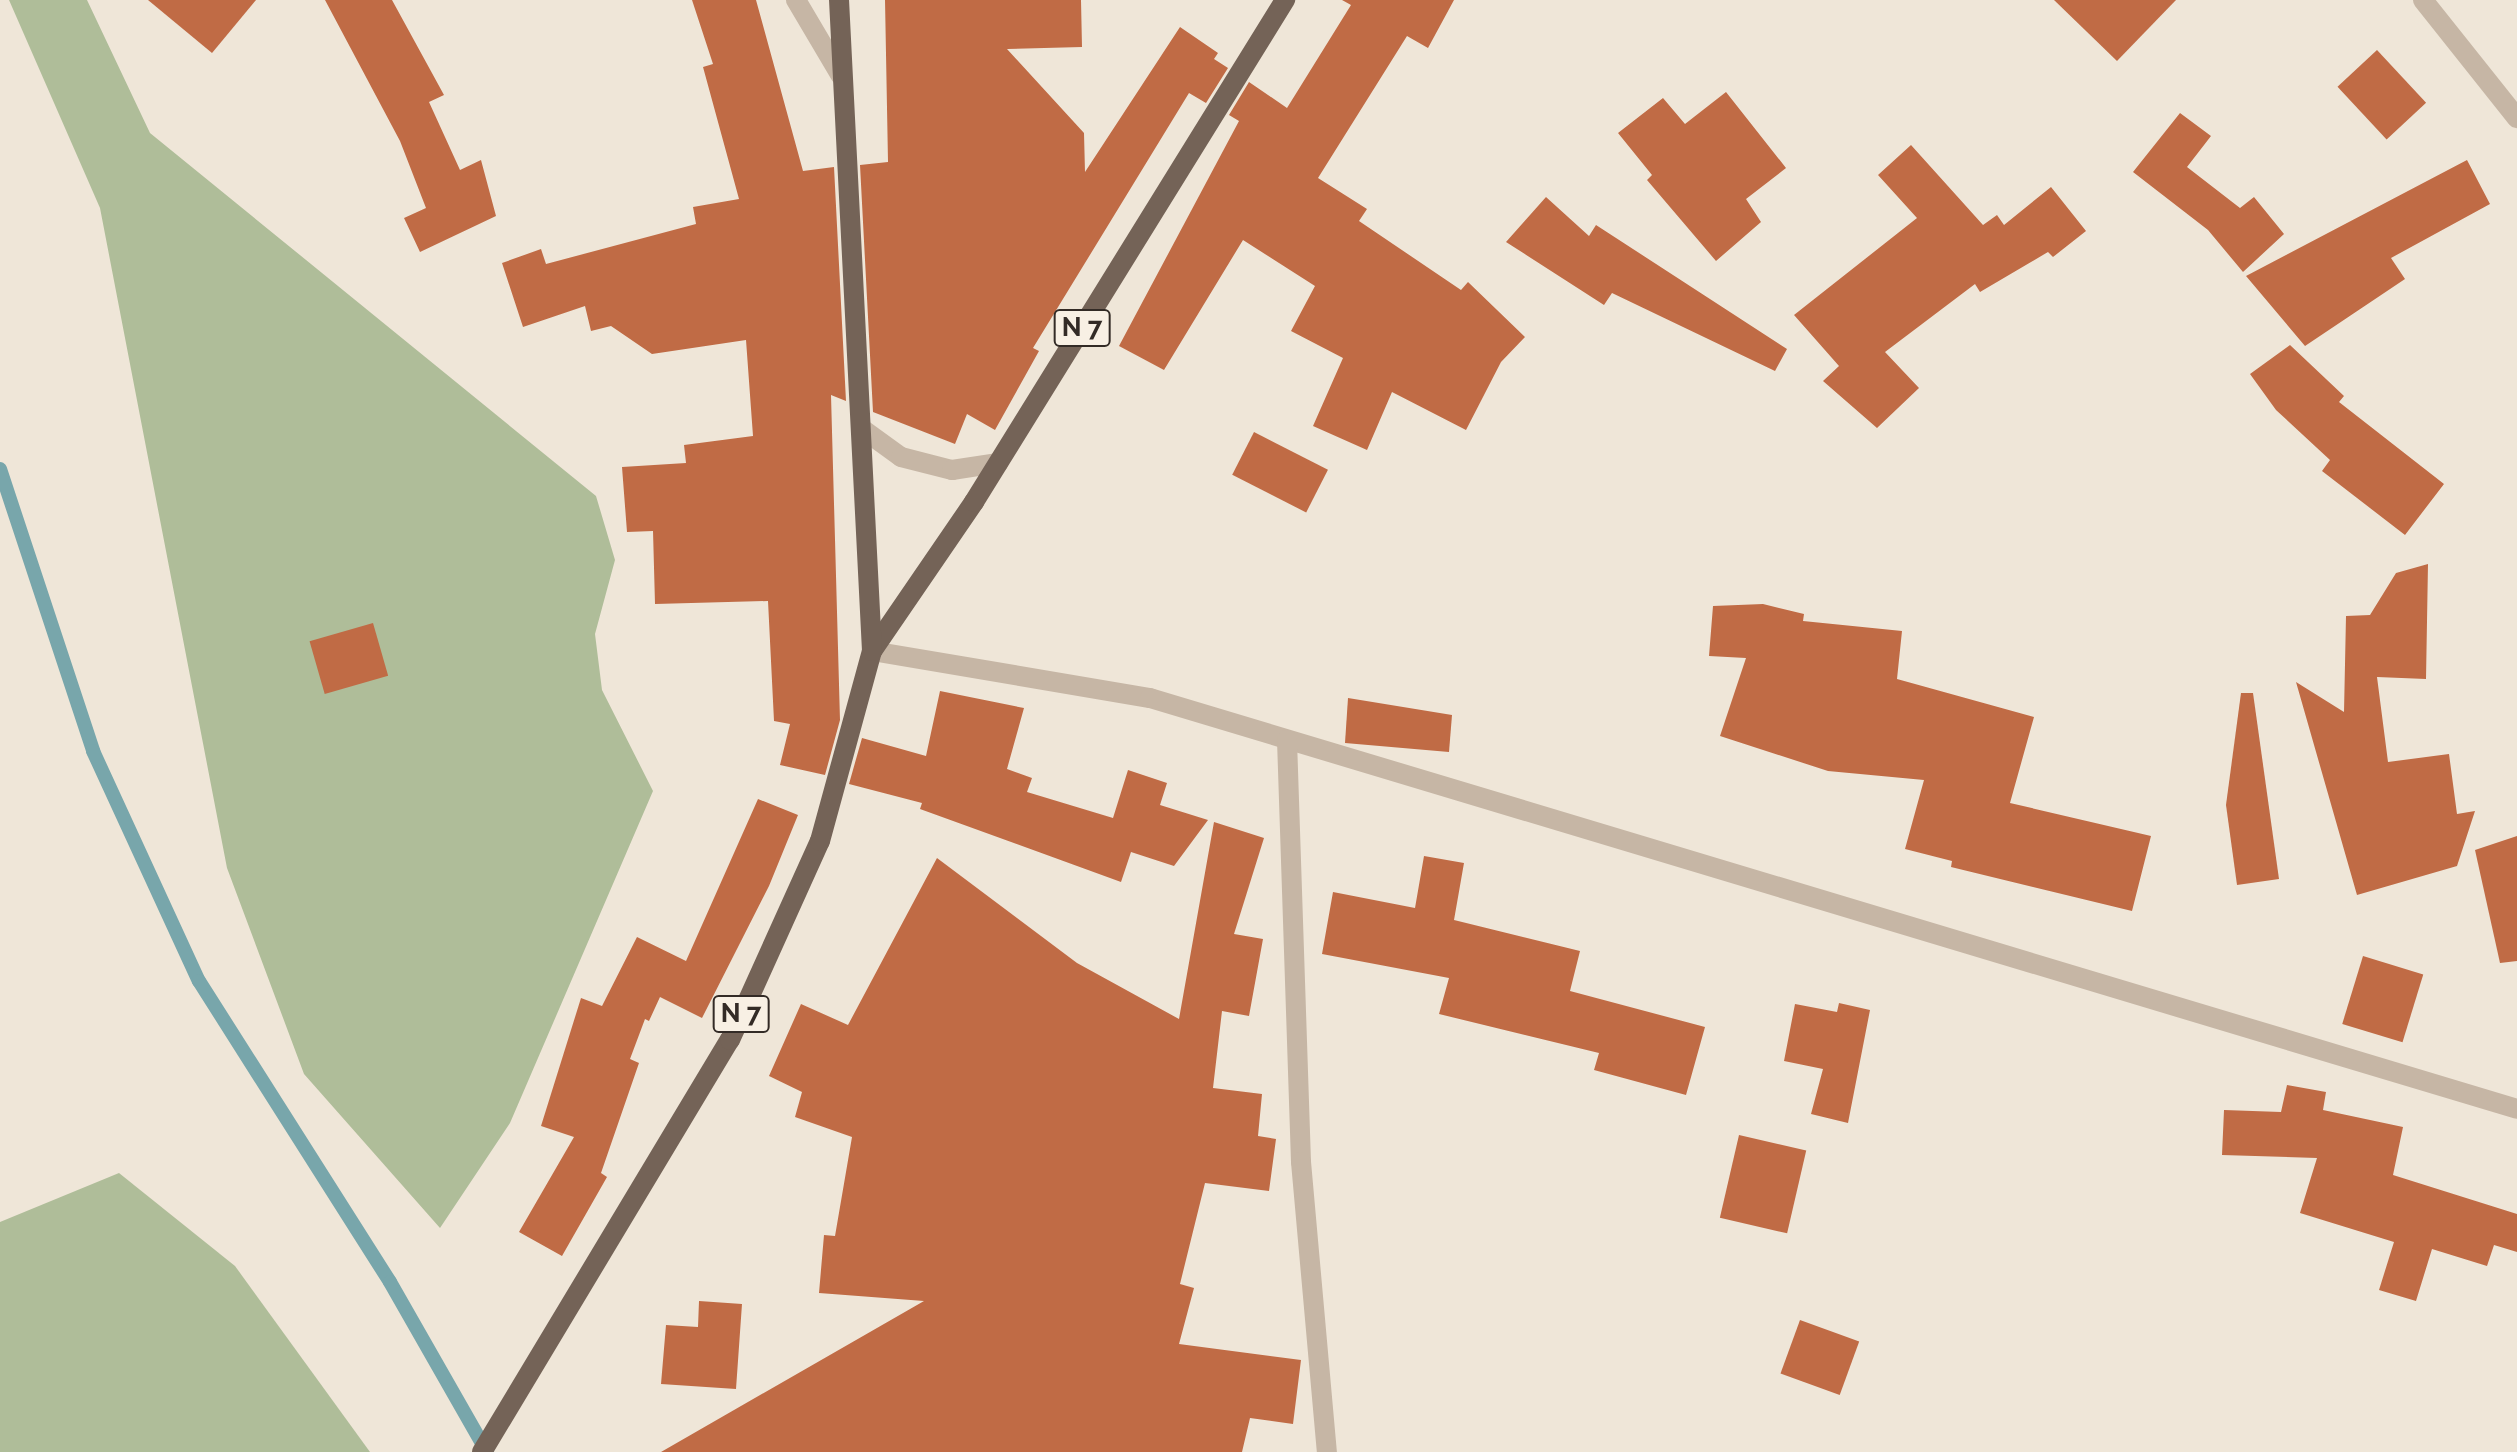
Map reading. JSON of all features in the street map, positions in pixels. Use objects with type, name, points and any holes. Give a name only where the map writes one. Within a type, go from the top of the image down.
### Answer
[{"type":"main road","name":"N 7","points":[[482,1452],[730,1040],[820,841],[872,651],[839,0]]},
{"type":"main road","name":"N 7","points":[[872,651],[998,463],[1285,0]]},
{"type":"street","points":[[796,0],[841,76]]},
{"type":"street","points":[[2423,0],[2517,118]]},
{"type":"street","points":[[861,428],[901,457],[952,470],[998,463]]},
{"type":"street","points":[[872,651],[1150,698],[2517,1109]]},
{"type":"street","points":[[1287,740],[1301,1162],[1327,1452]]},
{"type":"green space","points":[[9,0],[87,0],[150,133],[596,496],[615,560],[595,634],[602,690],[653,791],[510,1123],[440,1228],[304,1074],[227,868],[100,208]]},
{"type":"green space","points":[[119,1173],[235,1266],[370,1452],[0,1452],[0,1222]]},
{"type":"building","points":[[148,0],[256,0],[212,53]]},
{"type":"building","points":[[325,0],[392,0],[444,95],[429,102],[460,170],[481,160],[496,216],[420,252],[404,218],[426,208],[400,141]]},
{"type":"building","points":[[692,0],[756,0],[803,171],[834,167],[846,401],[831,395],[840,720],[825,775],[780,765],[790,724],[774,721],[768,601],[655,604],[653,531],[627,532],[622,467],[686,463],[684,445],[753,436],[746,340],[652,354],[611,326],[591,331],[585,306],[523,327],[502,263],[541,249],[546,264],[696,224],[693,207],[739,199],[703,67],[713,64]]},
{"type":"building","points":[[885,0],[1081,0],[1082,47],[1007,49],[1084,133],[1085,172],[1180,27],[1218,53],[1214,59],[1228,68],[1206,103],[1189,93],[1033,348],[1039,351],[995,430],[967,414],[955,444],[873,412],[860,165],[888,162]]},
{"type":"building","points":[[1342,0],[1454,0],[1428,48],[1407,36],[1318,178],[1367,209],[1359,221],[1461,290],[1468,282],[1525,337],[1501,362],[1466,430],[1392,392],[1367,450],[1313,426],[1343,358],[1291,331],[1315,286],[1243,240],[1164,370],[1119,346],[1239,121],[1229,115],[1249,82],[1287,108],[1351,5]]},
{"type":"building","points":[[2054,0],[2176,0],[2117,61]]},
{"type":"building","points":[[2377,50],[2426,103],[2387,139],[2338,87]]},
{"type":"building","points":[[1726,92],[1786,168],[1746,199],[1761,222],[1716,261],[1647,180],[1652,175],[1618,133],[1663,98],[1685,124]]},
{"type":"building","points":[[2180,113],[2211,136],[2187,167],[2240,208],[2254,197],[2284,234],[2243,272],[2208,230],[2133,172]]},
{"type":"building","points":[[1911,145],[1983,225],[1997,215],[2004,225],[2051,187],[2086,231],[2053,257],[2048,252],[1980,292],[1975,284],[1885,352],[1919,388],[1877,428],[1823,381],[1839,366],[1794,315],[1917,218],[1878,175]]},
{"type":"building","points":[[2467,160],[2490,204],[2391,258],[2405,279],[2305,346],[2246,276]]},
{"type":"building","points":[[1546,197],[1589,236],[1596,225],[1787,349],[1775,371],[1612,293],[1604,305],[1506,242]]},
{"type":"building","points":[[2290,345],[2344,396],[2339,402],[2444,484],[2405,535],[2322,471],[2330,460],[2276,410],[2250,374]]},
{"type":"building","points":[[1254,432],[1328,470],[1306,512],[1232,475]]},
{"type":"building","points":[[2428,564],[2426,679],[2377,677],[2388,762],[2449,754],[2457,814],[2475,811],[2457,866],[2357,895],[2296,682],[2344,712],[2346,616],[2370,615],[2396,573]]},
{"type":"building","points":[[1763,604],[1804,614],[1803,621],[1902,631],[1897,679],[2034,717],[2010,803],[2151,836],[2132,911],[1951,867],[1952,861],[1905,849],[1924,780],[1828,771],[1720,736],[1746,658],[1709,656],[1713,606]]},
{"type":"building","points":[[373,623],[388,676],[325,694],[310,641]]},
{"type":"building","points":[[940,691],[1024,708],[1007,769],[1032,778],[1027,792],[1113,818],[1128,770],[1167,783],[1160,805],[1208,820],[1174,866],[1131,852],[1121,882],[920,809],[922,803],[849,784],[862,738],[926,756]]},
{"type":"building","points":[[2241,693],[2253,693],[2279,879],[2237,885],[2226,805]]},
{"type":"building","points":[[1348,698],[1452,715],[1449,752],[1345,743]]},
{"type":"building","points":[[758,799],[798,815],[769,886],[702,1018],[660,997],[649,1021],[645,1019],[630,1059],[639,1063],[601,1173],[607,1177],[562,1256],[519,1232],[574,1137],[541,1126],[581,998],[602,1006],[637,937],[686,961]]},
{"type":"building","points":[[1214,822],[1264,838],[1234,934],[1263,939],[1249,1016],[1222,1011],[1213,1088],[1262,1094],[1258,1136],[1276,1139],[1269,1191],[1205,1183],[1180,1284],[1194,1288],[1179,1344],[1301,1360],[1293,1424],[1250,1418],[1242,1452],[661,1452],[924,1301],[819,1293],[824,1235],[835,1236],[852,1137],[795,1117],[802,1092],[769,1076],[801,1004],[848,1025],[937,858],[1077,963],[1179,1019]]},
{"type":"building","points":[[2517,836],[2517,961],[2500,963],[2475,850]]},
{"type":"building","points":[[1424,856],[1464,863],[1454,920],[1580,951],[1570,991],[1705,1027],[1686,1095],[1594,1070],[1599,1053],[1439,1014],[1449,978],[1322,954],[1333,892],[1415,908]]},
{"type":"building","points":[[2363,956],[2423,974],[2402,1042],[2342,1024]]},
{"type":"building","points":[[1839,1003],[1870,1010],[1848,1123],[1811,1114],[1823,1069],[1784,1061],[1795,1004],[1837,1012]]},
{"type":"building","points":[[2287,1085],[2326,1092],[2323,1110],[2403,1127],[2393,1175],[2517,1214],[2517,1252],[2494,1245],[2487,1266],[2432,1249],[2416,1301],[2379,1290],[2394,1242],[2300,1213],[2317,1158],[2222,1155],[2224,1110],[2281,1112]]},
{"type":"building","points":[[1739,1135],[1806,1151],[1787,1233],[1720,1218]]},
{"type":"building","points":[[699,1301],[742,1304],[736,1389],[661,1384],[666,1325],[698,1327]]},
{"type":"building","points":[[1800,1320],[1859,1342],[1840,1395],[1781,1374]]},
{"type":"waterway","points":[[0,469],[93,751],[199,981],[390,1282],[487,1452]]}]
